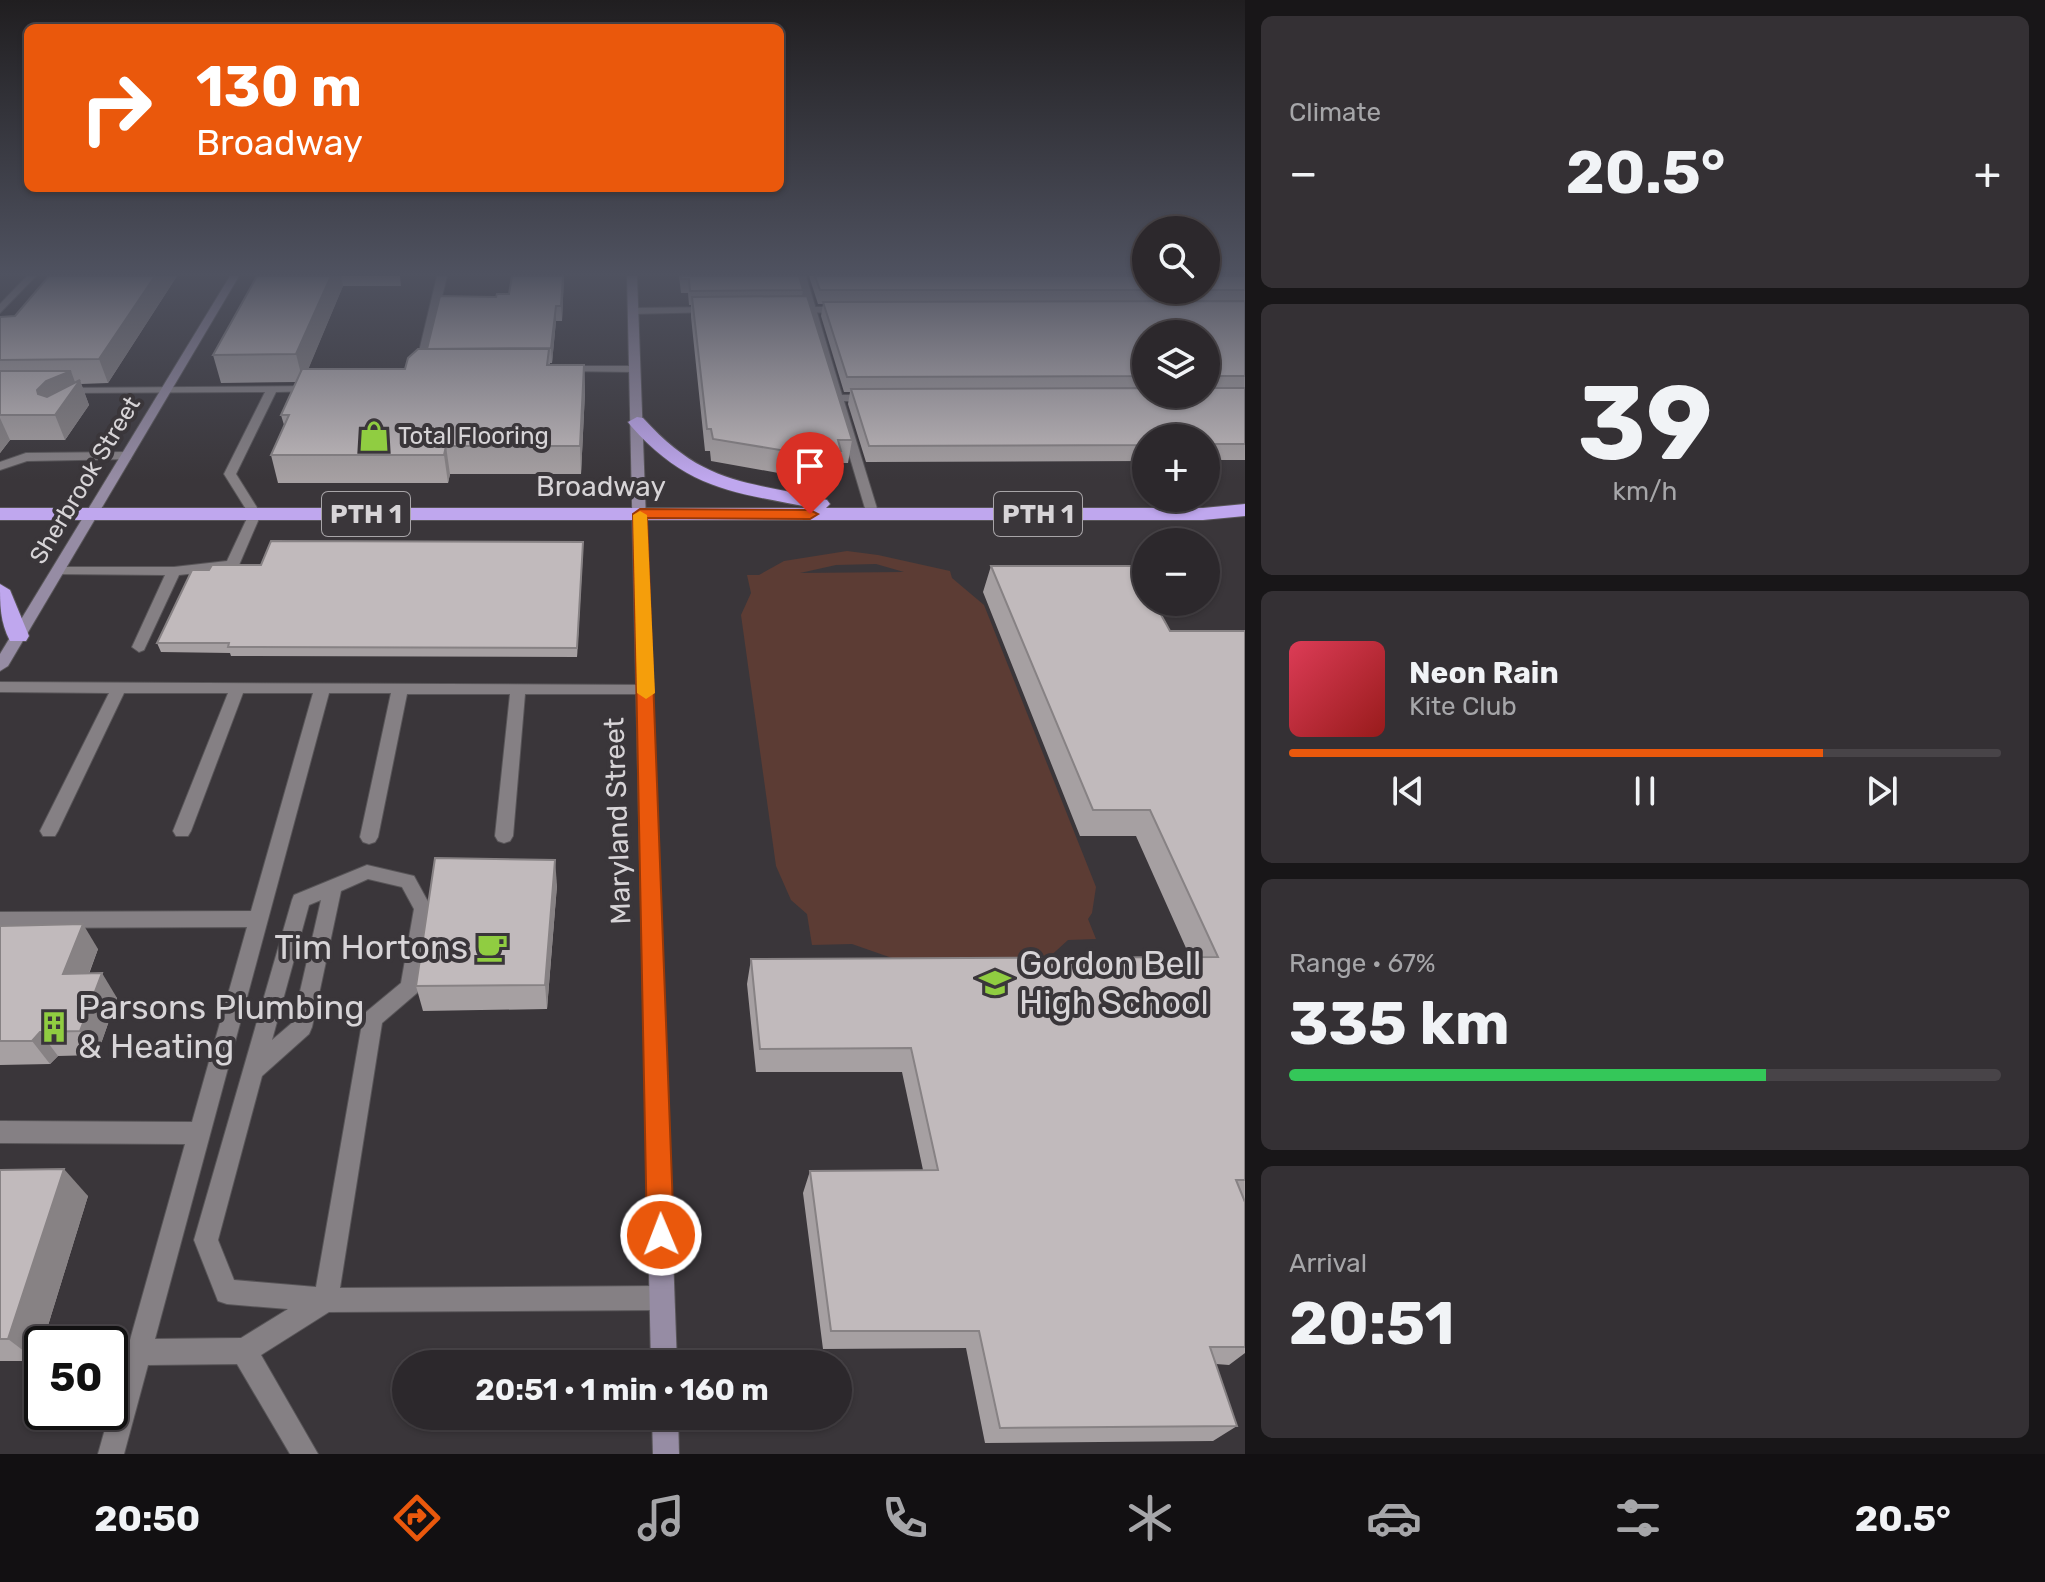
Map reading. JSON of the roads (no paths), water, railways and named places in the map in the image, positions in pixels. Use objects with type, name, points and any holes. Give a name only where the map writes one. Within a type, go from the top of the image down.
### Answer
[{"type":"highway","points":[[637,422],[668,455],[698,472],[750,489],[873,515]]},
{"type":"highway","name":"Broadway","points":[[0,514],[1203,514],[1245,510]]},
{"type":"highway","name":"Broadway","points":[[1203,514],[1245,520]]},
{"type":"highway","points":[[0,590],[18,636]]},
{"type":"main road","name":"Sherbrook Street","points":[[0,666],[195,344]]},
{"type":"main road","name":"Maryland Street","points":[[634,344],[664,1350]]},
{"type":"main road","points":[[665,1430],[666,1454]]},
{"type":"street","points":[[422,344],[414,373],[435,370]]},
{"type":"street","points":[[823,344],[873,515]]},
{"type":"street","points":[[559,369],[635,369]]},
{"type":"street","points":[[58,571],[174,571],[232,565],[255,514],[230,474],[272,389]]},
{"type":"street","points":[[43,390],[331,389]]},
{"type":"street","points":[[74,406],[114,390]]},
{"type":"street","points":[[840,398],[887,398]]},
{"type":"street","points":[[26,457],[38,440]]},
{"type":"street","points":[[0,466],[26,457],[127,456]]},
{"type":"street","points":[[139,647],[174,571]]},
{"type":"street","points":[[0,687],[646,689]]},
{"type":"street","points":[[49,831],[119,688]]},
{"type":"street","points":[[182,831],[237,689]]},
{"type":"street","points":[[111,1454],[322,689]]},
{"type":"street","points":[[369,837],[400,689]]},
{"type":"street","points":[[504,836],[518,689]]},
{"type":"street","points":[[139,1352],[244,1351],[326,1300],[373,1018],[410,987],[423,909],[408,881],[367,872],[301,900],[206,1240],[227,1292],[326,1300],[662,1298]]},
{"type":"street","points":[[253,1070],[302,1027],[333,886]]},
{"type":"street","points":[[0,920],[259,919]]},
{"type":"street","points":[[0,1132],[199,1133]]},
{"type":"street","points":[[244,1351],[305,1454]]},
{"type":"place","name":"Total Flooring","points":[[374,436]]},
{"type":"place","name":"Tim Hortons","points":[[492,947]]},
{"type":"place","name":"Gordon Bell High School","points":[[995,983]]},
{"type":"place","name":"Parsons Plumbing & Heating","points":[[54,1027]]}]
